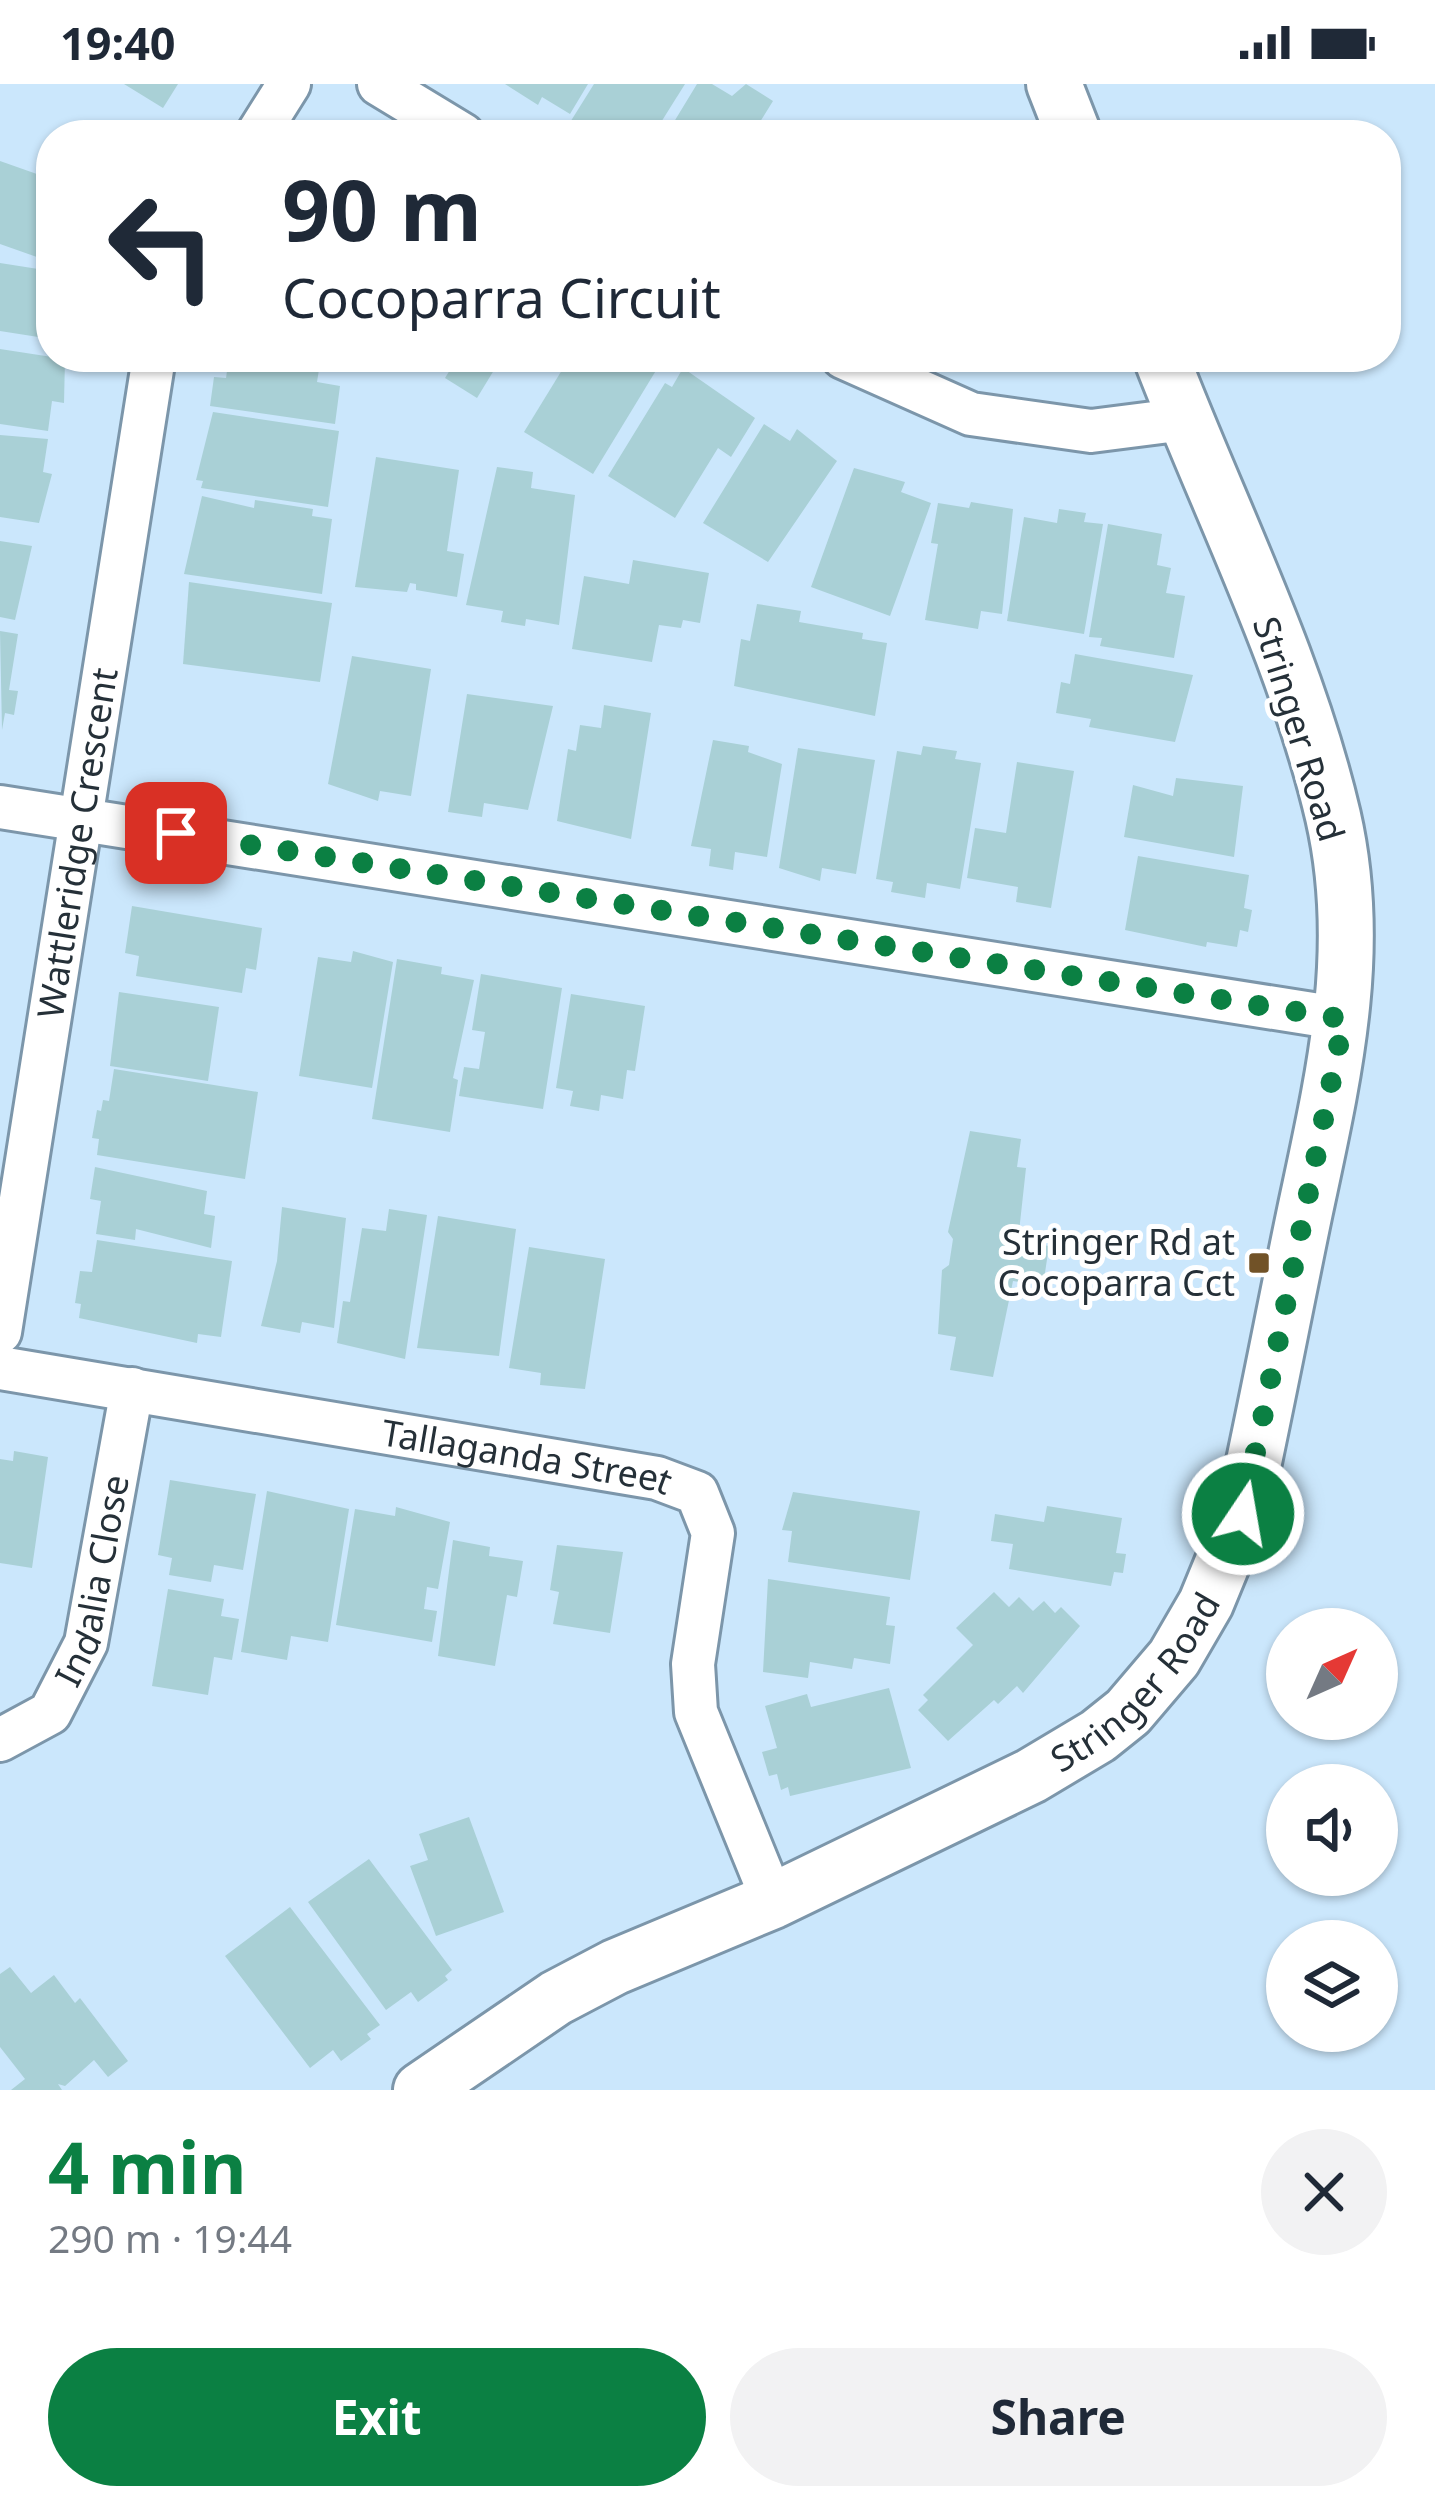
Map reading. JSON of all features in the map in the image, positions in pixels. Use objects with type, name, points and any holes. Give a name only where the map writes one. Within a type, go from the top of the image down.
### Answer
[{"type":"street","points":[[266,120],[289,84]]},
{"type":"street","points":[[380,84],[439,120]]},
{"type":"street","points":[[1054,84],[1068,120]]},
{"type":"street","name":"Wattleridge Crescent","points":[[0,1332],[152,372]]},
{"type":"street","points":[[877,372],[971,413],[1091,431],[1185,419]]},
{"type":"street","name":"Stringer Road","points":[[421,2090],[575,1988],[773,1901],[1031,1776],[1081,1746],[1128,1712],[1174,1658],[1207,1603],[1243,1514],[1344,1019],[1343,884],[1333,817],[1262,608],[1167,372]]},
{"type":"street","points":[[0,807],[1344,1019]]},
{"type":"street","name":"Tallaganda Street","points":[[0,1368],[657,1478],[698,1493],[713,1533],[693,1664],[696,1712],[773,1901]]},
{"type":"street","name":"Indalia Close","points":[[0,1740],[50,1713],[86,1643],[132,1389]]},
{"type":"building","points":[[124,84],[178,84],[163,108]]},
{"type":"building","points":[[505,84],[588,84],[570,114],[542,97],[538,105]]},
{"type":"building","points":[[594,84],[685,84],[662,120],[572,120]]},
{"type":"building","points":[[697,84],[712,84],[732,96],[746,84],[773,101],[761,120],[675,120]]},
{"type":"building","points":[[0,161],[36,174],[36,257],[0,244]]},
{"type":"building","points":[[0,263],[36,269],[36,337],[0,331]]},
{"type":"building","points":[[0,349],[36,355],[36,372],[65,372],[64,403],[52,401],[48,431],[0,424]]},
{"type":"building","points":[[227,372],[319,372],[317,382],[340,386],[335,424],[210,406],[214,377],[226,378]]},
{"type":"building","points":[[449,372],[493,372],[477,398],[445,378]]},
{"type":"building","points":[[561,372],[655,372],[593,474],[524,432]]},
{"type":"building","points":[[681,372],[689,372],[755,418],[731,457],[718,448],[675,518],[608,476],[665,383],[672,387]]},
{"type":"building","points":[[213,412],[339,431],[328,507],[201,488],[203,481],[196,480]]},
{"type":"building","points":[[764,424],[790,441],[797,429],[837,461],[768,562],[703,523]]},
{"type":"building","points":[[0,435],[48,439],[43,472],[52,474],[39,523],[0,517]]},
{"type":"building","points":[[376,457],[459,470],[447,551],[464,554],[457,597],[416,590],[416,584],[410,583],[407,592],[355,587]]},
{"type":"building","points":[[497,467],[533,472],[531,488],[575,495],[559,625],[526,619],[525,626],[501,622],[503,611],[466,605]]},
{"type":"building","points":[[854,468],[905,482],[901,492],[931,503],[890,616],[811,587]]},
{"type":"building","points":[[202,496],[254,508],[255,500],[313,509],[312,516],[332,519],[322,594],[184,574]]},
{"type":"building","points":[[971,502],[1013,509],[1002,614],[981,611],[978,629],[925,620],[938,544],[931,543],[938,503],[969,508]]},
{"type":"building","points":[[1059,509],[1086,513],[1084,522],[1103,524],[1084,634],[1007,621],[1024,517],[1057,523]]},
{"type":"building","points":[[1108,524],[1162,534],[1157,565],[1171,568],[1166,593],[1185,596],[1174,658],[1100,646],[1102,638],[1089,637]]},
{"type":"building","points":[[0,541],[32,546],[15,620],[0,617]]},
{"type":"building","points":[[633,560],[709,573],[700,623],[683,620],[681,628],[659,625],[652,662],[572,649],[584,576],[629,584]]},
{"type":"building","points":[[189,582],[332,603],[320,682],[183,664]]},
{"type":"building","points":[[757,604],[801,611],[799,622],[863,633],[862,639],[887,643],[875,716],[734,686],[741,639],[750,641]]},
{"type":"building","points":[[0,631],[18,634],[9,690],[18,691],[14,715],[5,713],[2,730]]},
{"type":"building","points":[[1075,654],[1193,675],[1175,742],[1089,727],[1091,719],[1056,713],[1061,682],[1070,684]]},
{"type":"building","points":[[352,656],[431,669],[411,796],[380,791],[378,801],[328,784]]},
{"type":"building","points":[[467,694],[553,706],[528,810],[484,803],[482,817],[448,812]]},
{"type":"building","points":[[604,705],[651,713],[631,839],[557,821],[568,749],[576,751],[580,725],[601,728]]},
{"type":"building","points":[[713,740],[749,746],[748,752],[782,764],[767,857],[735,852],[733,870],[709,866],[711,849],[691,846]]},
{"type":"building","points":[[923,746],[957,751],[955,759],[981,763],[960,889],[927,883],[925,898],[891,892],[893,882],[876,879],[897,751],[921,755]]},
{"type":"building","points":[[798,748],[875,760],[856,874],[822,868],[820,881],[779,868]]},
{"type":"building","points":[[1017,762],[1074,771],[1051,908],[1016,902],[1018,887],[967,878],[975,828],[1006,833]]},
{"type":"building","points":[[1176,778],[1243,786],[1234,857],[1124,837],[1133,785],[1173,796]]},
{"type":"building","points":[[1138,856],[1249,875],[1244,908],[1252,910],[1248,932],[1240,930],[1237,947],[1207,942],[1206,947],[1125,930]]},
{"type":"building","points":[[132,906],[262,928],[256,970],[246,968],[242,993],[136,976],[139,956],[125,953]]},
{"type":"building","points":[[353,951],[393,962],[372,1088],[299,1076],[318,957],[351,962]]},
{"type":"building","points":[[397,959],[442,967],[441,974],[474,980],[453,1078],[458,1080],[450,1132],[372,1119]]},
{"type":"building","points":[[481,974],[562,988],[543,1109],[459,1096],[464,1067],[479,1069],[485,1032],[472,1030]]},
{"type":"building","points":[[119,992],[219,1007],[208,1081],[110,1066]]},
{"type":"building","points":[[571,994],[645,1006],[635,1071],[627,1070],[623,1099],[601,1095],[599,1111],[570,1106],[573,1091],[556,1088]]},
{"type":"building","points":[[114,1069],[258,1092],[245,1179],[97,1155],[99,1139],[92,1138],[97,1110],[101,1111],[103,1100],[109,1101]]},
{"type":"building","points":[[970,1131],[1021,1139],[1017,1167],[1026,1168],[1018,1241],[1049,1246],[1043,1286],[1013,1281],[993,1377],[950,1370],[956,1337],[938,1334],[942,1270],[949,1265],[953,1239],[948,1232]]},
{"type":"building","points":[[95,1167],[207,1191],[204,1214],[215,1216],[211,1248],[136,1229],[135,1240],[96,1234],[101,1201],[90,1199]]},
{"type":"building","points":[[282,1207],[346,1218],[334,1328],[302,1322],[300,1333],[261,1326],[277,1261]]},
{"type":"building","points":[[389,1209],[427,1215],[405,1359],[337,1343],[343,1301],[350,1302],[362,1228],[386,1231]]},
{"type":"building","points":[[438,1216],[516,1229],[499,1356],[417,1348]]},
{"type":"building","points":[[97,1240],[232,1261],[221,1337],[198,1334],[197,1343],[79,1318],[81,1304],[75,1303],[80,1271],[92,1272]]},
{"type":"building","points":[[529,1247],[605,1259],[585,1389],[540,1385],[541,1373],[509,1368]]},
{"type":"building","points":[[14,1451],[48,1457],[32,1568],[0,1563],[0,1459],[13,1461]]},
{"type":"building","points":[[170,1480],[256,1494],[243,1570],[214,1565],[211,1582],[169,1575],[172,1558],[158,1555]]},
{"type":"building","points":[[267,1491],[349,1509],[328,1642],[291,1636],[287,1660],[241,1652]]},
{"type":"building","points":[[793,1492],[920,1511],[910,1580],[788,1562],[792,1531],[782,1530]]},
{"type":"building","points":[[1047,1506],[1122,1518],[1116,1553],[1126,1554],[1123,1573],[1114,1572],[1111,1586],[1009,1569],[1013,1544],[991,1541],[995,1514],[1044,1522]]},
{"type":"building","points":[[396,1507],[450,1522],[438,1589],[427,1587],[424,1609],[437,1611],[432,1642],[336,1625],[355,1509],[395,1516]]},
{"type":"building","points":[[453,1540],[490,1547],[489,1556],[523,1561],[517,1597],[507,1595],[495,1666],[438,1656]]},
{"type":"building","points":[[557,1545],[623,1552],[610,1633],[553,1624],[559,1592],[550,1590]]},
{"type":"building","points":[[768,1579],[890,1597],[886,1625],[895,1626],[890,1664],[854,1658],[852,1669],[810,1662],[808,1678],[763,1672]]},
{"type":"building","points":[[168,1589],[224,1599],[221,1616],[239,1619],[232,1660],[214,1657],[208,1695],[152,1686]]},
{"type":"building","points":[[994,1592],[1009,1607],[1019,1597],[1033,1611],[1044,1601],[1055,1613],[1061,1607],[1080,1626],[1023,1693],[1017,1686],[998,1704],[994,1700],[948,1741],[918,1710],[928,1700],[923,1695],[973,1645],[956,1628]]},
{"type":"building","points":[[889,1688],[911,1768],[790,1796],[788,1787],[781,1790],[777,1774],[769,1776],[762,1752],[777,1748],[765,1706],[807,1694],[811,1707]]},
{"type":"building","points":[[469,1817],[504,1912],[436,1936],[410,1866],[428,1860],[419,1834]]},
{"type":"building","points":[[369,1859],[452,1970],[445,1976],[448,1980],[418,2002],[411,1992],[386,2010],[308,1902]]},
{"type":"building","points":[[290,1907],[380,2025],[367,2034],[371,2039],[341,2061],[333,2050],[310,2068],[225,1956]]},
{"type":"building","points":[[10,1967],[31,1993],[54,1975],[75,2003],[80,1998],[128,2061],[108,2077],[94,2060],[65,2086],[58,2084],[62,2090],[11,2090],[25,2079],[0,2047],[0,1974]]},
{"type":"place","name":"Stringer Rd at Cocoparra Cct","points":[[1259,1263]]},
{"type":"route","points":[[176,833],[1344,1019],[1243,1514]]}]
